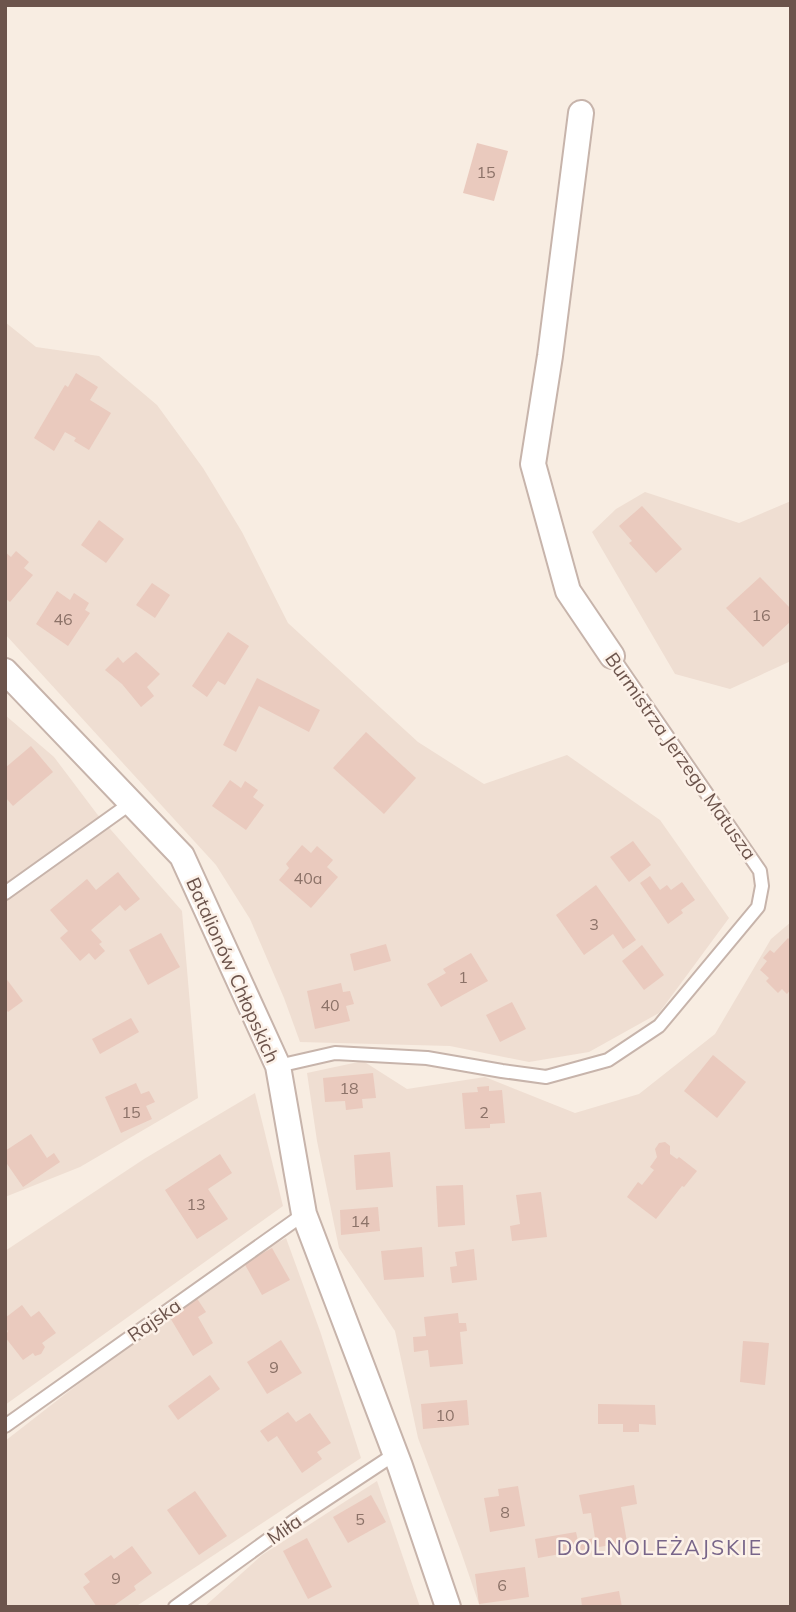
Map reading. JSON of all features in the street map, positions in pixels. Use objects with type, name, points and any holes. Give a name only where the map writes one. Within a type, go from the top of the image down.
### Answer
[{"type":"street","name":"Burmistrza Jerzego Matusza","points":[[581,113],[550,356],[533,464],[568,592],[611,656]]},
{"type":"street","name":"Batalionów Chłopskich","points":[[5,671],[182,856],[278,1066],[304,1214],[395,1454],[448,1607]]},
{"type":"lane","name":"Burmistrza Jerzego Matusza","points":[[278,1066],[335,1053],[427,1058],[546,1077],[608,1060],[659,1026],[758,907],[762,886],[760,870],[611,656]]},
{"type":"lane","points":[[5,893],[131,803]]},
{"type":"lane","name":"Rajska","points":[[5,1426],[304,1214]]},
{"type":"lane","name":"Miła","points":[[175,1607],[301,1516],[395,1454]]},
{"type":"shaded area","points":[[5,322],[36,347],[99,356],[157,405],[203,468],[242,532],[288,623],[418,742],[484,784],[567,755],[660,820],[729,918],[659,1013],[589,1052],[529,1062],[450,1046],[300,1042],[250,919],[216,865],[5,634]]},
{"type":"shaded area","points":[[645,492],[739,523],[791,501],[791,661],[730,689],[675,674],[592,532],[616,509]]},
{"type":"shaded area","points":[[5,715],[54,757],[97,814],[182,911],[198,1098],[80,1167],[5,1197]]},
{"type":"shaded area","points":[[791,922],[791,1607],[480,1607],[418,1438],[395,1331],[339,1248],[317,1141],[307,1073],[363,1061],[407,1089],[485,1077],[575,1113],[639,1094],[715,1034],[771,939]]},
{"type":"shaded area","points":[[255,1093],[283,1206],[5,1405],[5,1251],[144,1159]]},
{"type":"shaded area","points":[[286,1238],[320,1331],[361,1458],[135,1607],[5,1607],[5,1441],[163,1318],[242,1262]]},
{"type":"shaded area","points":[[377,1481],[420,1607],[204,1607],[262,1555]]},
{"type":"building","points":[[477,143],[508,151],[494,201],[463,193]]},
{"type":"building","points":[[76,373],[98,387],[90,400],[111,413],[89,450],[65,432],[54,451],[34,438],[65,385],[68,387]]},
{"type":"building","points":[[642,506],[682,549],[656,573],[629,543],[632,541],[619,526]]},
{"type":"building","points":[[99,520],[124,539],[106,563],[81,545]]},
{"type":"building","points":[[16,551],[29,562],[24,568],[33,575],[10,602],[5,598],[5,552],[11,557]]},
{"type":"building","points":[[760,577],[791,609],[791,621],[763,647],[726,608]]},
{"type":"building","points":[[152,583],[170,595],[155,618],[136,605]]},
{"type":"building","points":[[57,591],[70,600],[74,593],[89,603],[85,610],[90,613],[68,646],[36,624]]},
{"type":"building","points":[[228,632],[249,646],[225,685],[218,681],[207,697],[192,686]]},
{"type":"building","points":[[136,652],[160,674],[147,687],[154,696],[141,707],[122,684],[105,670],[118,657],[123,663]]},
{"type":"building","points":[[257,678],[320,710],[309,732],[259,706],[236,752],[223,745]]},
{"type":"building","points":[[366,732],[416,778],[384,814],[333,768]]},
{"type":"building","points":[[31,746],[53,772],[13,806],[5,797],[5,768]]},
{"type":"building","points":[[230,780],[241,788],[245,781],[258,790],[253,797],[264,805],[246,830],[212,806]]},
{"type":"building","points":[[633,841],[651,865],[629,882],[610,857]]},
{"type":"building","points":[[302,845],[311,853],[317,846],[333,860],[327,867],[338,877],[311,908],[279,880],[289,868],[286,864]]},
{"type":"building","points":[[118,872],[140,899],[125,911],[120,905],[91,930],[102,942],[99,944],[105,951],[95,960],[89,953],[80,961],[60,938],[68,931],[50,910],[87,879],[96,890]]},
{"type":"building","points":[[650,876],[660,890],[667,885],[671,890],[682,882],[695,900],[668,924],[640,883]]},
{"type":"building","points":[[596,885],[636,940],[623,949],[613,934],[584,955],[556,915]]},
{"type":"building","points":[[161,933],[180,967],[148,985],[129,950]]},
{"type":"building","points":[[788,938],[791,941],[791,989],[787,994],[782,989],[778,993],[766,981],[769,978],[760,970],[767,961],[763,958],[770,950],[774,953]]},
{"type":"building","points":[[386,944],[391,961],[354,971],[350,954]]},
{"type":"building","points":[[642,945],[664,975],[644,990],[622,961]]},
{"type":"building","points":[[471,953],[488,981],[441,1007],[427,984],[446,973],[443,969]]},
{"type":"building","points":[[5,977],[23,1001],[8,1012],[5,1008]]},
{"type":"building","points":[[341,983],[343,992],[350,991],[354,1004],[346,1006],[350,1021],[315,1029],[307,991]]},
{"type":"building","points":[[512,1002],[526,1029],[500,1042],[486,1015]]},
{"type":"building","points":[[131,1018],[139,1032],[100,1054],[92,1039]]},
{"type":"building","points":[[713,1055],[746,1082],[717,1118],[684,1091]]},
{"type":"building","points":[[373,1073],[376,1098],[362,1099],[363,1108],[346,1110],[345,1101],[325,1102],[323,1078]]},
{"type":"building","points":[[136,1083],[141,1094],[149,1091],[155,1102],[146,1106],[152,1119],[121,1133],[105,1097]]},
{"type":"building","points":[[489,1086],[489,1091],[502,1090],[505,1123],[490,1124],[490,1128],[465,1129],[462,1093],[478,1092],[477,1087]]},
{"type":"building","points":[[31,1134],[47,1158],[54,1153],[60,1162],[23,1187],[5,1161],[5,1151]]},
{"type":"building","points":[[665,1142],[670,1146],[670,1154],[677,1159],[679,1157],[697,1171],[656,1219],[627,1197],[638,1182],[642,1185],[654,1170],[650,1167],[657,1157],[655,1149],[659,1143]]},
{"type":"building","points":[[390,1152],[393,1187],[356,1190],[354,1155]]},
{"type":"building","points":[[220,1154],[232,1173],[208,1189],[228,1219],[197,1239],[165,1190]]},
{"type":"building","points":[[463,1185],[465,1225],[438,1227],[436,1186]]},
{"type":"building","points":[[541,1192],[547,1237],[512,1241],[510,1226],[520,1224],[516,1195]]},
{"type":"building","points":[[378,1207],[380,1231],[341,1235],[340,1210]]},
{"type":"building","points":[[422,1247],[424,1277],[384,1280],[381,1251]]},
{"type":"building","points":[[272,1248],[290,1280],[262,1295],[244,1263]]},
{"type":"building","points":[[474,1249],[477,1280],[452,1283],[450,1267],[457,1266],[455,1252]]},
{"type":"building","points":[[196,1297],[206,1312],[198,1317],[213,1343],[193,1356],[169,1316]]},
{"type":"building","points":[[22,1305],[31,1317],[39,1311],[56,1333],[42,1343],[45,1347],[41,1354],[35,1356],[33,1353],[23,1360],[5,1337],[8,1331],[5,1318]]},
{"type":"building","points":[[458,1313],[459,1323],[466,1323],[467,1331],[460,1332],[463,1364],[430,1367],[428,1350],[414,1352],[413,1337],[426,1336],[424,1317]]},
{"type":"building","points":[[281,1340],[302,1373],[267,1394],[247,1362]]},
{"type":"building","points":[[743,1341],[769,1343],[765,1385],[740,1382]]},
{"type":"building","points":[[210,1375],[220,1389],[178,1420],[168,1406]]},
{"type":"building","points":[[467,1400],[469,1425],[423,1429],[421,1404]]},
{"type":"building","points":[[598,1404],[655,1405],[656,1425],[639,1424],[639,1432],[623,1432],[623,1424],[598,1424]]},
{"type":"building","points":[[288,1412],[296,1422],[310,1413],[331,1443],[317,1452],[322,1459],[302,1473],[277,1436],[268,1442],[260,1431]]},
{"type":"building","points":[[634,1485],[637,1504],[621,1507],[627,1542],[538,1558],[535,1539],[576,1532],[578,1541],[595,1538],[591,1513],[583,1514],[579,1495]]},
{"type":"building","points":[[518,1486],[525,1526],[490,1532],[484,1498],[499,1496],[498,1489]]},
{"type":"building","points":[[195,1491],[227,1536],[199,1555],[167,1510]]},
{"type":"building","points":[[371,1495],[386,1522],[348,1543],[333,1517]]},
{"type":"building","points":[[307,1538],[332,1587],[308,1599],[283,1551]]},
{"type":"building","points":[[132,1546],[152,1573],[134,1586],[136,1590],[112,1607],[97,1607],[83,1587],[90,1582],[84,1574],[111,1555],[114,1559]]},
{"type":"building","points":[[525,1567],[529,1597],[479,1604],[475,1574]]},
{"type":"building","points":[[619,1591],[622,1607],[582,1607],[581,1598]]},
{"type":"district","name":"DOLNOLEŻAJSKIE","points":[[660,1547]]}]
